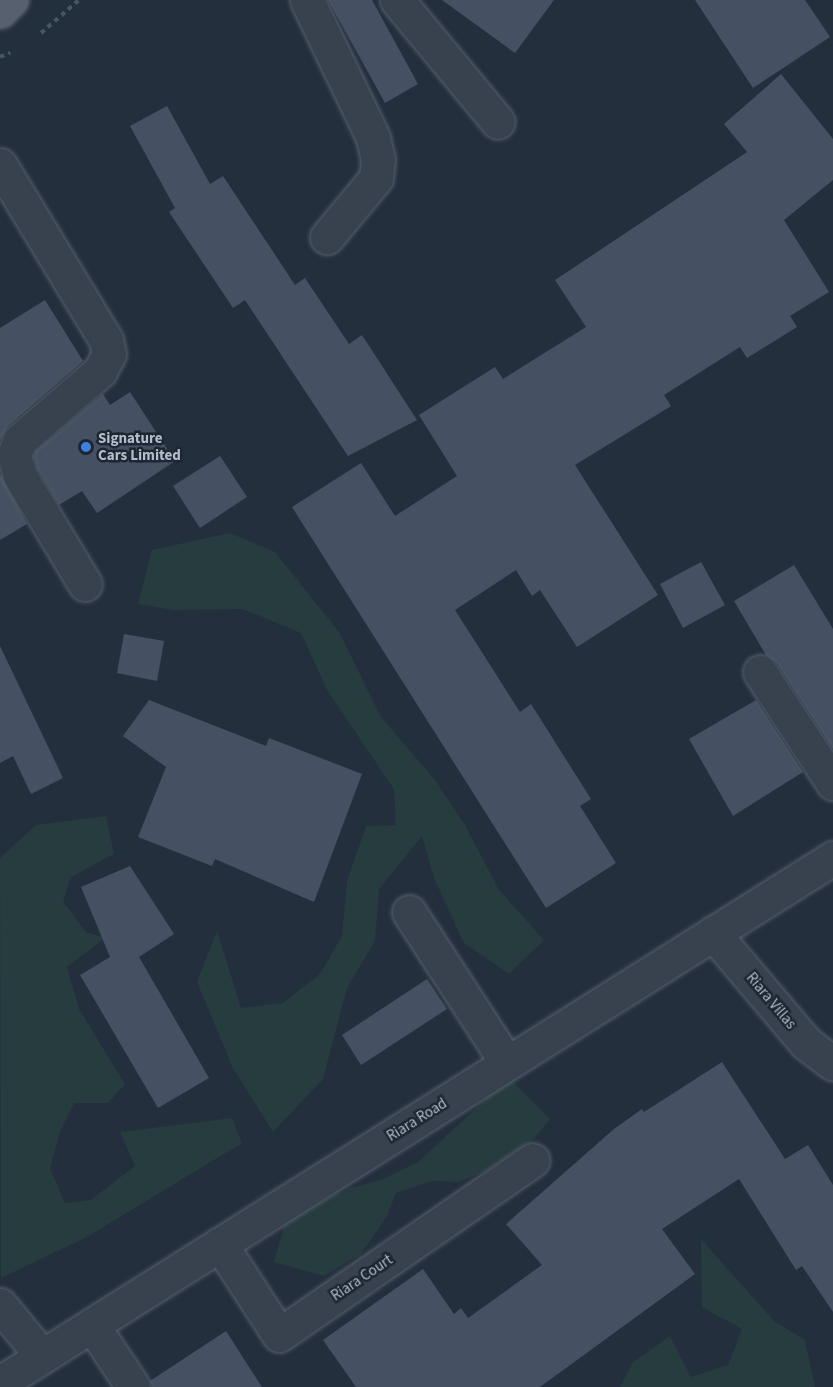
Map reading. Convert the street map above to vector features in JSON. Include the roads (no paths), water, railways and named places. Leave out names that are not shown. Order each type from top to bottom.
[{"type":"main road","points":[[0,11],[11,0]]},
{"type":"street","points":[[307,0],[373,138],[378,159],[376,178],[327,237]]},
{"type":"street","points":[[397,0],[498,122]]},
{"type":"street","points":[[0,165],[106,340],[109,354],[100,372],[20,440],[14,455],[20,476],[85,585]]},
{"type":"street","points":[[760,672],[833,783]]},
{"type":"street","name":"Riara Road","points":[[0,1383],[833,858]]},
{"type":"street","points":[[409,912],[507,1063]]},
{"type":"street","name":"Riara Villas","points":[[713,933],[806,1043],[833,1063]]},
{"type":"street","name":"Riara Court","points":[[220,1244],[279,1335],[533,1160]]},
{"type":"street","points":[[0,1305],[42,1356]]},
{"type":"street","points":[[92,1325],[133,1387]]},
{"type":"place","name":"Signature Cars Limited","points":[[86,447]]}]
